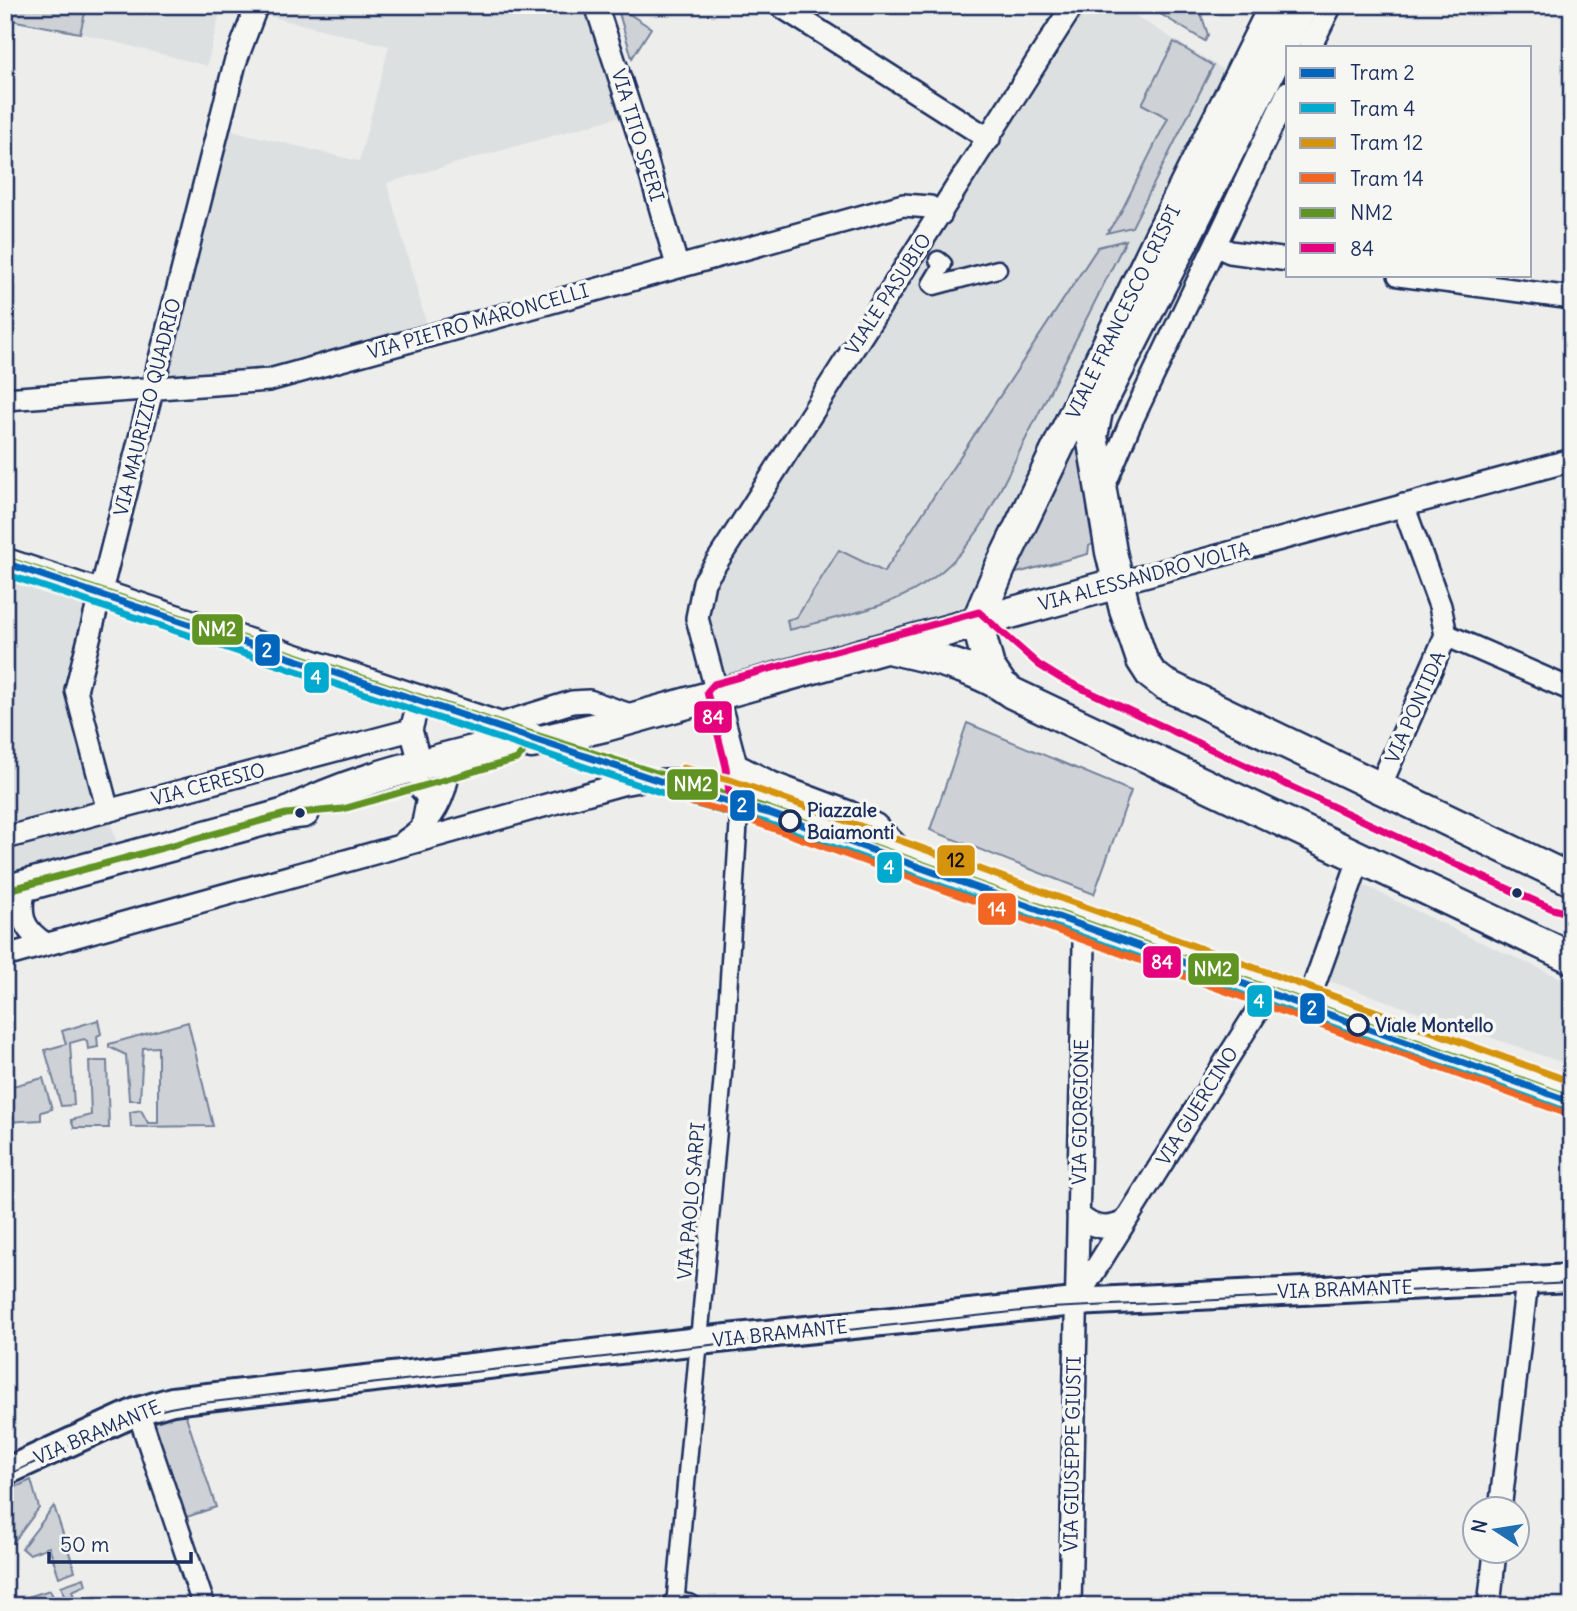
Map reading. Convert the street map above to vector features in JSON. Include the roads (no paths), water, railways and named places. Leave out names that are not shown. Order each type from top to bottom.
[{"type":"main road","name":"VIALE FRANCESCO CRISPI","points":[[977,622],[1005,557],[1158,240],[1275,5]]},
{"type":"main road","name":"VIALE FRANCESCO CRISPI","points":[[1303,5],[1097,411],[1092,436],[1101,493],[1118,583],[1136,646],[1151,674],[1182,694],[1572,880]]},
{"type":"main road","name":"VIA ALESSANDRO VOLTA","points":[[422,776],[515,740],[540,741],[636,717],[1118,583]]},
{"type":"main road","points":[[977,622],[989,667],[1000,683],[1012,693],[1572,958]]},
{"type":"main road","points":[[888,648],[929,656],[1000,683]]},
{"type":"main road","points":[[15,889],[286,814],[343,810],[422,776]]},
{"type":"street","points":[[234,63],[244,5]]},
{"type":"street","name":"VIA MAURIZIO QUADRIO","points":[[108,811],[76,690],[234,63],[257,5]]},
{"type":"street","name":"VIA TITO SPERI","points":[[596,5],[645,155],[677,265]]},
{"type":"street","points":[[779,5],[989,139]]},
{"type":"street","name":"VIALE PASUBIO","points":[[717,694],[697,618],[704,582],[1073,5]]},
{"type":"street","points":[[1310,46],[1331,5]]},
{"type":"street","points":[[1101,493],[1129,426],[1286,96]]},
{"type":"street","name":"VIA PIETRO MARONCELLI","points":[[5,399],[269,380],[677,265],[903,205],[930,207],[941,214]]},
{"type":"street","points":[[1217,246],[1230,252],[1286,260]]},
{"type":"street","points":[[938,260],[943,264],[931,284],[934,286],[998,269]]},
{"type":"street","points":[[1407,276],[1572,298]]},
{"type":"street","name":"VIA ALESSANDRO VOLTA","points":[[1118,583],[1572,460]]},
{"type":"street","name":"VIA PONTIDA","points":[[1379,789],[1446,635],[1440,606],[1403,505]]},
{"type":"street","points":[[5,559],[420,696],[501,724],[540,741]]},
{"type":"street","points":[[1446,635],[1572,690]]},
{"type":"street","points":[[717,694],[736,765],[740,800]]},
{"type":"street","points":[[420,696],[411,730],[428,803],[420,836]]},
{"type":"street","points":[[501,724],[583,701],[636,717]]},
{"type":"street","name":"VIA CERESIO","points":[[5,838],[411,730]]},
{"type":"street","points":[[736,765],[772,783],[876,825],[914,862]]},
{"type":"street","points":[[5,956],[391,849],[420,836],[598,790],[644,780],[674,780],[740,800],[1091,924],[1572,1098]]},
{"type":"street","name":"VIA PAOLO SARPI","points":[[680,1605],[699,1341],[723,1075],[740,800]]},
{"type":"street","points":[[1308,1002],[1360,856]]},
{"type":"street","points":[[15,889],[22,905],[25,926],[46,944]]},
{"type":"street","name":"VIA GIORGIONE","points":[[1075,1302],[1084,944],[1091,924]]},
{"type":"street","name":"VIA GUERCINO","points":[[1075,1302],[1271,989]]},
{"type":"street","points":[[1078,1214],[1084,1221],[1099,1227],[1116,1227],[1124,1222]]},
{"type":"street","name":"VIA BRAMANTE","points":[[5,1472],[138,1411],[172,1401],[699,1341],[1075,1302],[1572,1278]]},
{"type":"street","points":[[1502,1496],[1527,1281]]},
{"type":"street","name":"VIA GIUSEPPE GIUSTI","points":[[1070,1606],[1075,1302]]},
{"type":"street","points":[[138,1411],[204,1606]]},
{"type":"street","points":[[1489,1606],[1493,1566]]},
{"type":"tram line","name":"2","points":[[5,563],[696,793],[769,813],[1572,1102]]},
{"type":"tram line","name":"4","points":[[5,574],[693,803],[766,823],[1568,1112]]},
{"type":"tram line","name":"12","points":[[683,768],[733,781],[796,803],[1572,1082]]},
{"type":"tram line","name":"14","points":[[675,798],[724,811],[1565,1113]]},
{"type":"tram line","points":[[5,1476],[93,1434],[139,1417],[186,1405],[1050,1308],[1572,1283]]},
{"type":"place","name":"Piazzale Baiamonti","points":[[790,821]]},
{"type":"place","name":"Viale Montello","points":[[1358,1025]]}]
